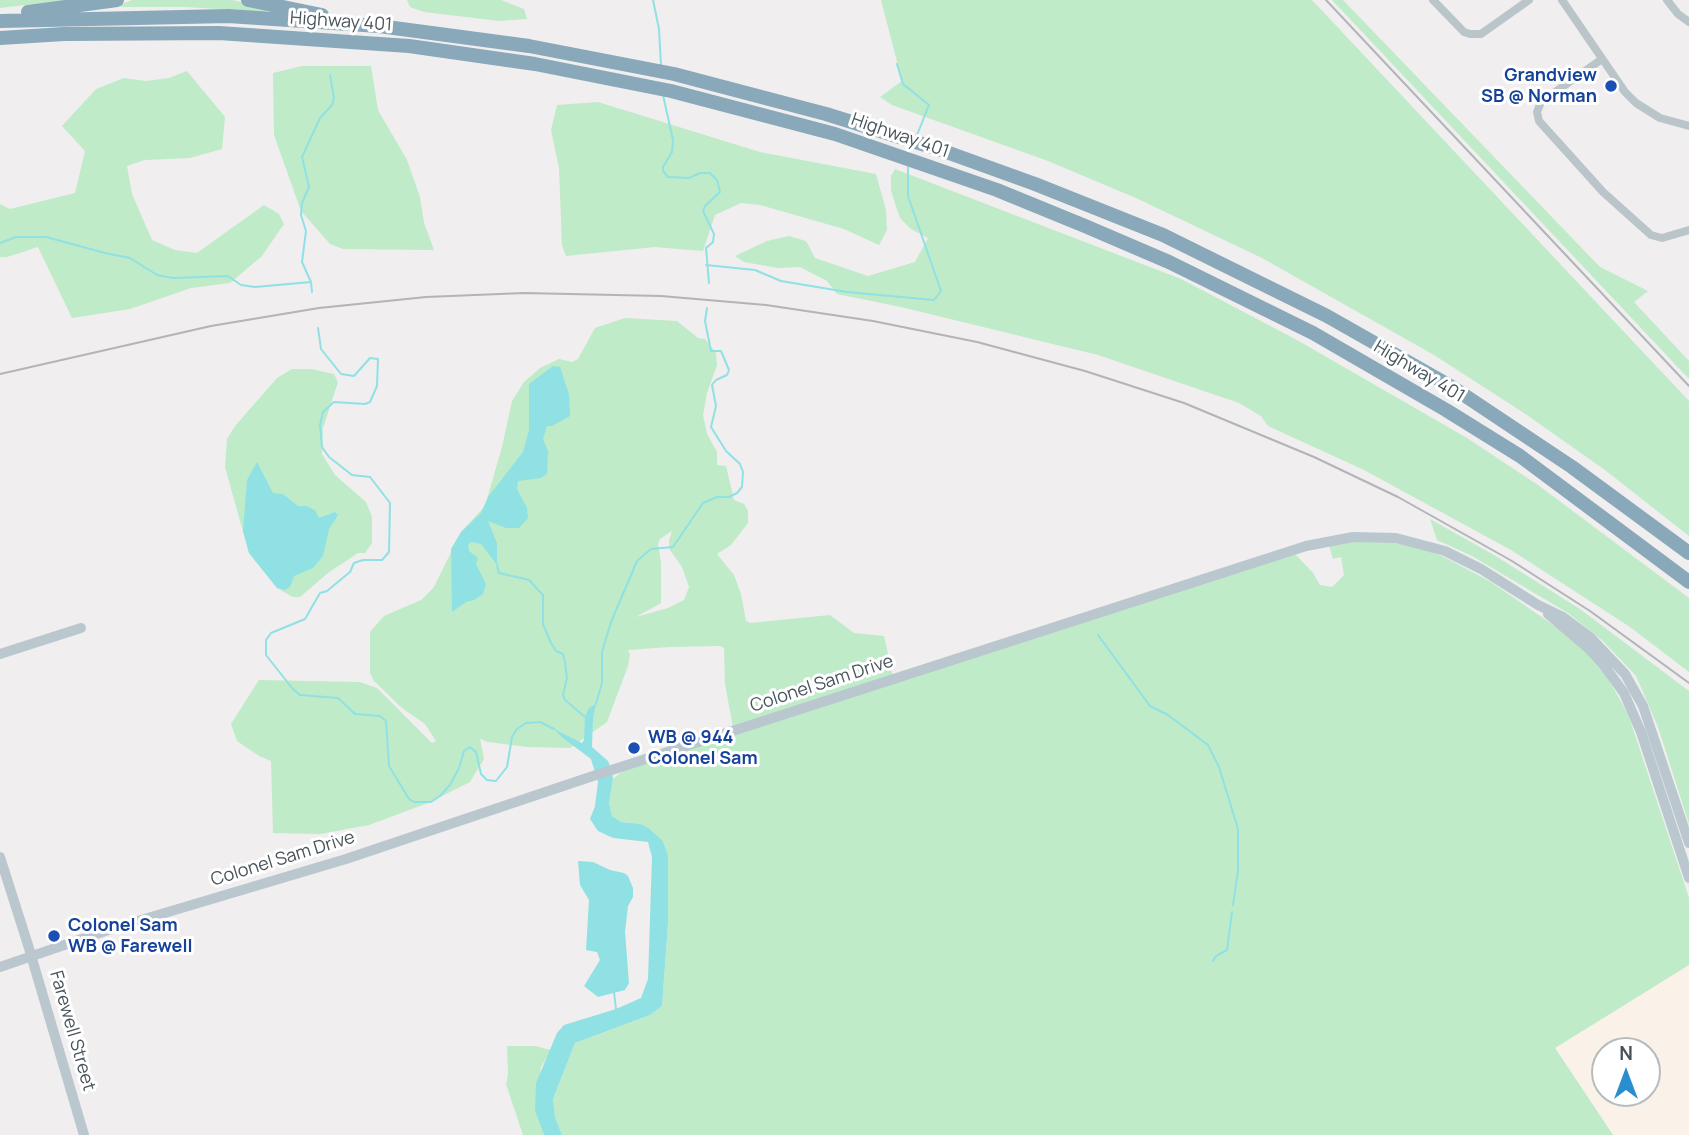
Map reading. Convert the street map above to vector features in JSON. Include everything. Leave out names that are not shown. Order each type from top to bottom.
[{"type":"highway","points":[[0,18],[117,0]]},
{"type":"highway","points":[[248,0],[379,26]]},
{"type":"highway","name":"Highway 401","points":[[0,18],[228,16],[379,26],[529,46],[674,74],[826,114],[938,149],[1163,235],[1327,316],[1452,387],[1572,467],[1689,552]]},
{"type":"highway","name":"Highway 401","points":[[0,38],[64,34],[219,33],[409,46],[536,64],[671,90],[835,134],[997,190],[1170,262],[1313,333],[1520,456],[1689,582]]},
{"type":"street","points":[[1433,0],[1464,32],[1481,34],[1529,0]]},
{"type":"street","points":[[1562,0],[1625,92],[1636,103],[1660,118],[1689,126]]},
{"type":"street","points":[[1667,0],[1678,15],[1689,22]]},
{"type":"street","points":[[1602,58],[1541,102],[1537,106],[1539,121],[1603,192],[1651,235],[1662,238],[1689,230]]},
{"type":"street","name":"Colonel Sam Drive","points":[[0,967],[111,929],[346,859],[622,766],[1306,546],[1338,539],[1374,536],[1430,545],[1464,559],[1577,626],[1603,649],[1625,674],[1650,724],[1689,843]]},
{"type":"street","name":"Colonel Sam Drive","points":[[1538,605],[1589,649],[1624,693],[1641,732],[1689,878]]},
{"type":"street","points":[[0,654],[82,628]]},
{"type":"street","name":"Farewell Street","points":[[0,858],[85,1135]]},
{"type":"shaded area","points":[[1689,965],[1689,1135],[1613,1135],[1594,1107],[1661,1107],[1661,1037],[1591,1037],[1591,1102],[1555,1048]]},
{"type":"green space","points":[[0,0],[69,0],[0,8]]},
{"type":"green space","points":[[132,0],[232,0],[266,8],[267,12],[186,7],[121,7],[120,5]]},
{"type":"green space","points":[[407,0],[501,0],[524,9],[527,19],[499,21],[424,12],[410,7]]},
{"type":"green space","points":[[881,0],[1312,0],[1689,401],[1689,536],[1605,470],[1524,413],[1434,355],[1262,258],[1136,198],[1048,161],[892,105],[880,97],[902,81]]},
{"type":"green space","points":[[1332,0],[1343,0],[1600,267],[1648,291],[1634,302],[1689,361],[1689,379]]},
{"type":"green space","points":[[302,66],[371,66],[378,110],[407,160],[434,250],[343,249],[330,244],[301,211],[274,135],[273,73]]},
{"type":"green space","points":[[187,71],[225,117],[222,149],[190,158],[145,160],[127,166],[132,194],[152,240],[175,250],[197,253],[264,205],[279,214],[284,224],[262,256],[230,283],[191,288],[130,309],[72,318],[38,247],[0,257],[0,204],[10,209],[75,193],[85,151],[62,126],[96,89],[124,78],[146,81],[169,78]]},
{"type":"green space","points":[[598,102],[760,152],[876,174],[886,210],[887,230],[879,245],[844,229],[760,205],[741,203],[715,215],[703,251],[655,247],[566,256],[562,245],[559,168],[551,130],[557,105]]},
{"type":"green space","points":[[895,169],[1181,279],[1297,340],[1467,438],[1538,485],[1689,598],[1689,672],[1630,627],[1511,550],[1364,470],[1268,426],[1261,416],[1239,403],[1098,355],[837,294],[827,281],[800,267],[778,268],[744,262],[735,256],[767,241],[789,236],[806,241],[815,258],[868,276],[915,262],[928,238],[911,229],[900,218],[891,191],[891,176]]},
{"type":"green space","points":[[625,318],[677,321],[698,338],[705,339],[716,353],[717,365],[703,415],[707,434],[717,452],[717,465],[726,466],[734,500],[744,504],[748,511],[748,523],[731,545],[717,554],[734,575],[746,621],[750,623],[830,615],[854,633],[884,636],[893,677],[1295,554],[1320,585],[1332,587],[1344,575],[1341,557],[1333,559],[1329,545],[1348,542],[1396,543],[1444,557],[1491,582],[1569,636],[1589,654],[1606,675],[1628,714],[1689,898],[1689,965],[1555,1048],[1591,1102],[1591,1107],[1594,1107],[1613,1135],[562,1135],[555,1117],[553,1099],[575,1043],[650,1015],[662,1006],[668,924],[668,855],[641,824],[621,822],[612,816],[609,803],[613,779],[629,766],[734,733],[725,684],[724,648],[669,647],[628,650],[628,666],[607,722],[570,748],[527,747],[480,739],[484,759],[470,782],[428,803],[369,825],[320,834],[273,833],[271,761],[237,741],[231,724],[259,680],[360,682],[377,688],[432,743],[436,741],[425,724],[402,708],[374,681],[370,673],[370,632],[384,616],[421,600],[434,587],[461,532],[485,506],[512,401],[524,382],[540,368],[559,359],[572,362],[578,359],[595,328]],"holes":[[[672,531],[670,550],[682,567],[689,587],[684,600],[668,608],[636,617],[661,603],[658,544],[660,539]]]},
{"type":"green space","points":[[292,369],[311,369],[334,374],[338,382],[323,428],[322,454],[335,475],[366,502],[372,517],[372,543],[365,553],[358,553],[328,573],[300,597],[293,597],[277,588],[249,553],[225,467],[227,439],[235,426],[277,378]]},
{"type":"green space","points":[[1430,519],[1580,609],[1689,691],[1689,824],[1658,727],[1636,676],[1602,640],[1568,613],[1472,556],[1437,540]]},
{"type":"green space","points":[[507,1046],[535,1046],[551,1050],[541,1067],[535,1111],[544,1135],[523,1135],[506,1084]]},
{"type":"water","points":[[553,366],[560,367],[569,394],[570,416],[547,426],[543,439],[548,451],[547,474],[541,478],[518,481],[517,489],[527,508],[528,518],[519,528],[506,528],[488,521],[497,543],[497,565],[481,544],[471,542],[468,545],[469,551],[478,558],[476,564],[486,584],[483,594],[452,612],[451,549],[461,532],[481,513],[488,497],[523,452],[529,430],[529,384]]},
{"type":"water","points":[[257,462],[273,493],[283,494],[298,506],[315,510],[319,518],[335,512],[338,515],[329,529],[323,556],[313,568],[294,576],[290,587],[285,590],[277,588],[249,553],[243,531],[247,480]]},
{"type":"water","points":[[596,704],[592,747],[608,761],[612,771],[609,803],[612,816],[621,822],[641,824],[648,828],[662,840],[668,855],[668,924],[662,1006],[650,1015],[575,1043],[553,1099],[555,1117],[562,1135],[544,1135],[535,1111],[536,1083],[557,1033],[564,1025],[616,1009],[641,998],[648,979],[652,857],[648,842],[613,838],[598,831],[590,819],[595,806],[598,782],[591,759],[554,729],[582,743],[585,717],[589,708]]},
{"type":"water","points":[[578,861],[593,862],[624,873],[633,888],[625,932],[629,983],[625,990],[598,997],[584,986],[600,960],[597,952],[586,950],[589,900],[580,885]]},
{"type":"waterway","points":[[653,0],[659,29],[661,65]]},
{"type":"waterway","points":[[897,64],[903,84],[929,105],[917,135]]},
{"type":"waterway","points":[[312,292],[311,282],[302,262],[306,231],[301,215],[302,203],[309,187],[302,157],[320,118],[332,105],[334,98],[330,75]]},
{"type":"waterway","points":[[663,95],[673,140],[672,152],[663,171],[668,177],[689,178],[700,173],[710,173],[717,180],[720,192],[703,211],[714,234],[713,242],[706,248],[709,283]]},
{"type":"waterway","points":[[706,265],[755,270],[781,281],[847,292],[934,300],[941,291],[908,196],[908,167]]},
{"type":"waterway","points":[[0,243],[16,237],[46,237],[130,258],[157,275],[173,278],[228,276],[241,285],[255,287],[311,282]]},
{"type":"waterway","points":[[596,704],[602,683],[602,652],[611,622],[637,561],[651,549],[673,547],[703,503],[717,497],[729,497],[742,487],[743,472],[740,464],[726,451],[711,427],[716,406],[712,385],[727,375],[729,370],[721,351],[711,351],[705,321],[707,308]]},
{"type":"waterway","points":[[318,328],[321,349],[341,374],[354,376],[370,358],[378,359],[377,386],[370,402],[334,402],[323,412],[320,425],[322,447],[329,457],[352,475],[370,477],[390,503],[389,552],[382,560],[354,563],[350,572],[327,591],[320,593],[305,619],[271,633],[266,640],[266,655],[300,695],[338,698],[355,714],[380,716],[386,721],[389,766],[409,799],[414,802],[431,802],[440,796],[450,785],[464,751],[470,747],[476,752],[481,774],[487,780],[496,781],[507,767],[512,737],[517,729],[526,723],[540,722],[554,729]]},
{"type":"waterway","points":[[497,565],[499,573],[529,580],[543,595],[543,624],[551,643],[556,651],[563,654],[565,662],[567,678],[563,695],[565,700],[585,717]]},
{"type":"waterway","points":[[1098,635],[1150,706],[1168,715],[1208,745],[1219,767],[1238,829],[1238,871],[1233,905]]},
{"type":"waterway","points":[[1213,961],[1227,950],[1232,912]]},
{"type":"waterway","points":[[614,992],[616,1009]]},
{"type":"railway","points":[[1326,0],[1689,386]]},
{"type":"railway","points":[[0,374],[211,326],[319,308],[426,297],[524,293],[661,296],[766,305],[873,321],[977,342],[1085,371],[1184,403],[1314,457],[1398,497],[1512,561],[1590,611],[1689,683]]},
{"type":"place","name":"Grandview SB @ Norman","points":[[1611,86]]},
{"type":"place","name":"WB @ 944 Colonel Sam","points":[[634,748]]},
{"type":"place","name":"Colonel Sam WB @ Farewell","points":[[54,936]]}]
